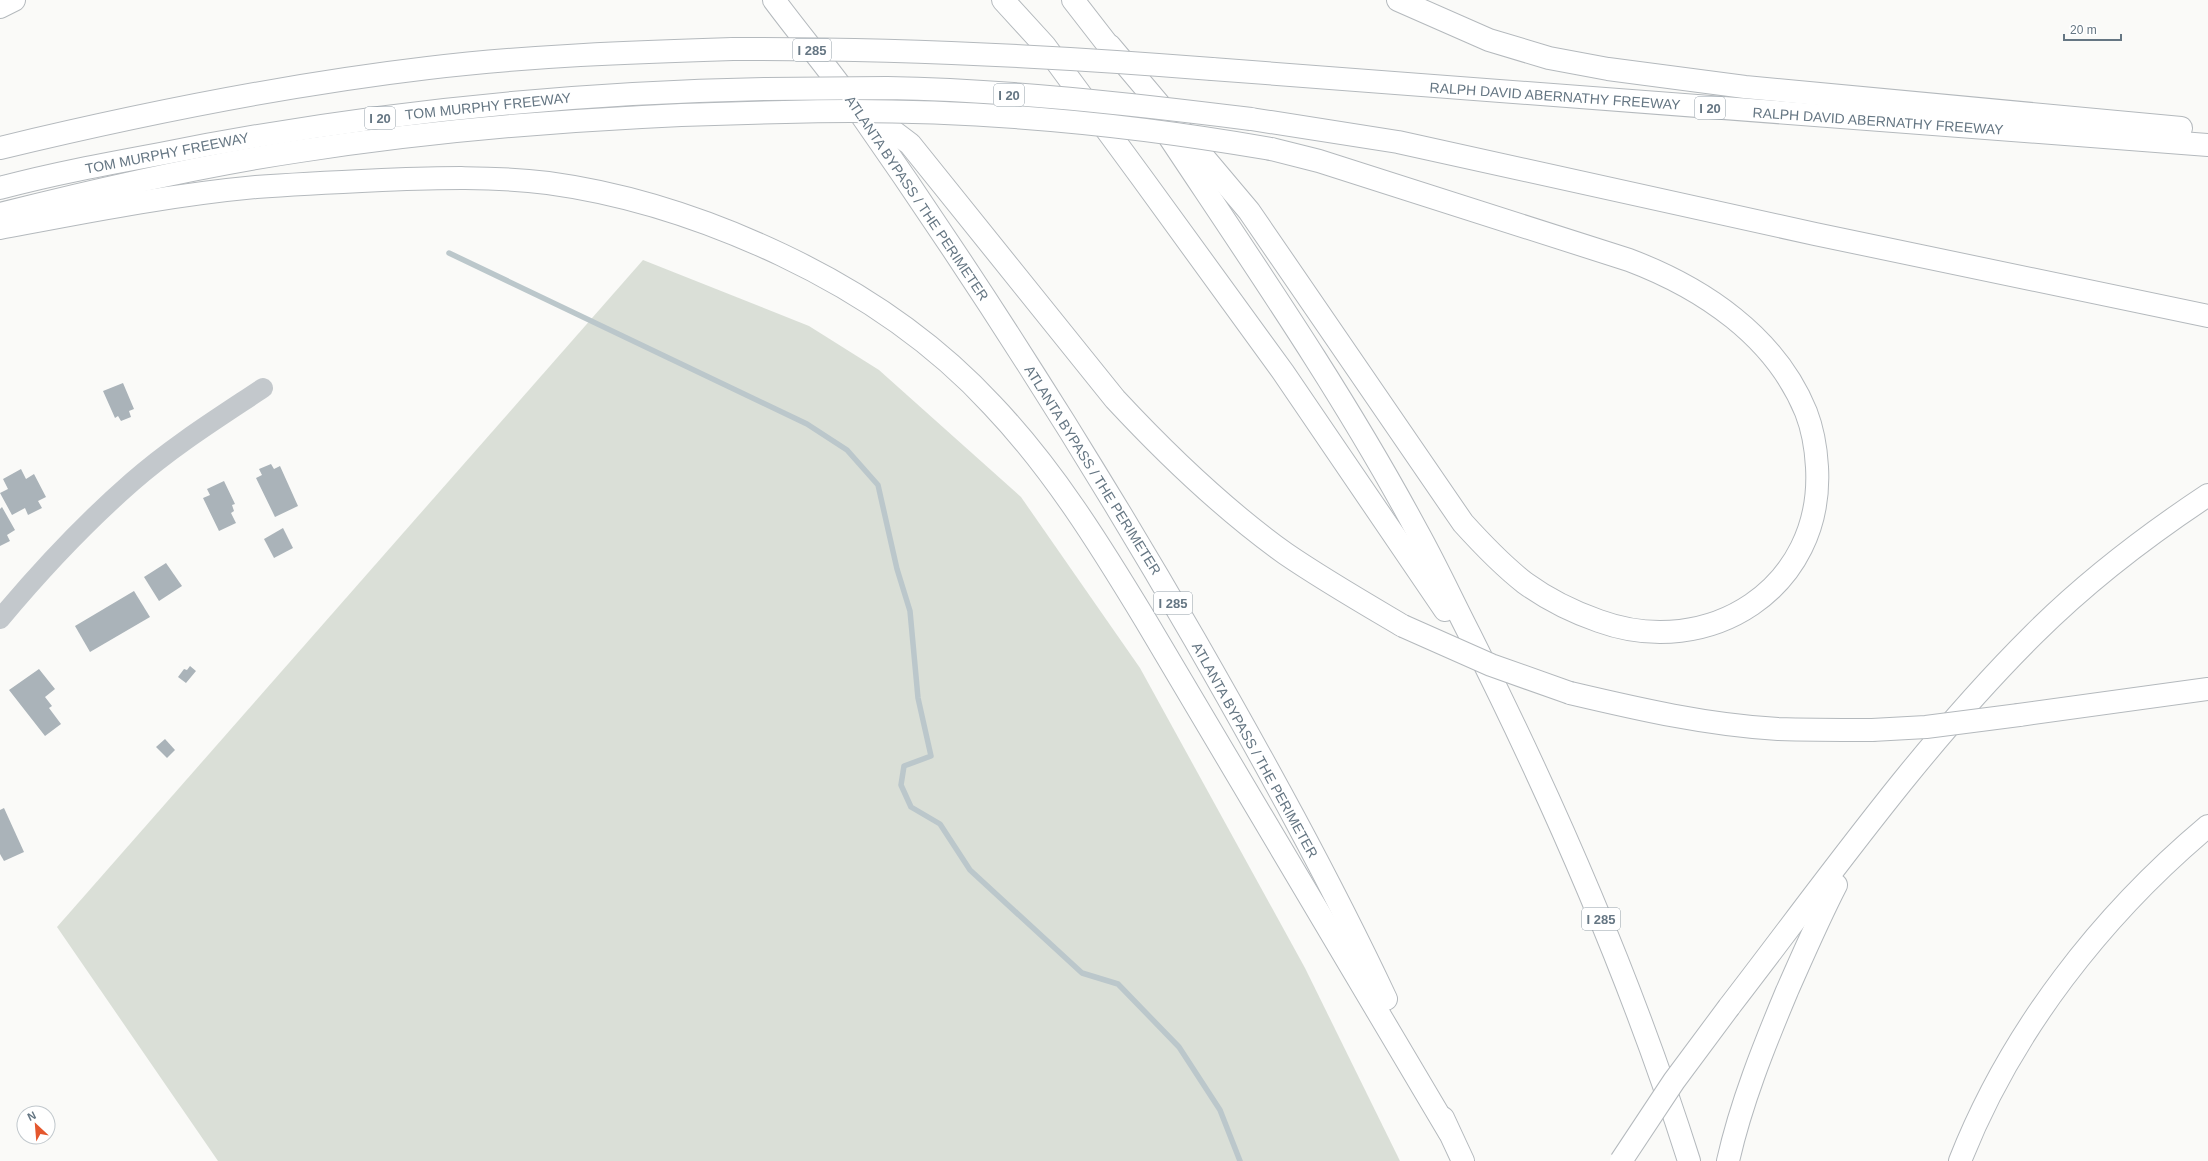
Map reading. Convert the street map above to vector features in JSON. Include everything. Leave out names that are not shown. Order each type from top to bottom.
[{"type":"highway","points":[[0,4],[6,0]]},
{"type":"highway","points":[[0,7],[14,0]]},
{"type":"highway","name":"ATLANTA BYPASS / THE PERIMETER","points":[[774,0],[851,100],[1009,334],[1084,453],[1157,575],[1236,713],[1311,851],[1382,991],[1463,1161]]},
{"type":"highway","points":[[1003,0],[1045,46],[1273,359],[1495,684]]},
{"type":"highway","name":"I 285","points":[[1073,0],[1110,46],[1253,263],[1352,419],[1417,531],[1495,684],[1594,899],[1637,1013],[1689,1161]]},
{"type":"highway","points":[[1398,0],[1489,40],[1549,58],[1608,69],[1746,87],[2192,130],[2208,134]]},
{"type":"highway","points":[[0,214],[134,181],[217,165],[316,149],[562,121],[672,114],[904,112],[1020,118],[1136,128],[1271,149],[1319,161],[1629,260],[1676,280],[1733,317],[1767,350],[1792,385],[1806,412],[1814,441],[1817,494],[1812,517],[1793,560],[1771,589],[1740,612],[1709,626],[1671,633],[1652,633],[1633,631],[1586,616],[1527,584],[1493,556],[1463,523],[1249,211],[1110,46]]},
{"type":"highway","name":"RALPH DAVID ABERNATHY FREEWAY","points":[[0,148],[204,104],[310,85],[420,69],[596,54],[733,49],[950,51],[1085,58],[2208,145]]},
{"type":"highway","name":"TOM MURPHY FREEWAY","points":[[0,188],[218,142],[336,123],[543,99],[626,93],[766,89],[888,88],[975,93],[1146,106],[1251,119],[1398,142],[1823,235],[2208,316]]},
{"type":"highway","points":[[851,100],[910,144],[1115,399],[1191,477],[1235,515],[1287,554],[1341,590],[1403,626],[1491,665],[1570,692],[1650,711],[1703,720],[1777,728],[1872,730],[1926,727],[2208,689]]},
{"type":"highway","points":[[0,228],[178,198],[254,188],[437,178],[503,179],[586,189],[685,216],[742,236],[826,276],[924,342],[992,404],[1036,455],[1096,539],[1449,1132]]},
{"type":"highway","points":[[1621,1161],[1674,1081],[1729,1007],[1931,745],[1978,692],[2053,616],[2123,555],[2208,495]]},
{"type":"highway","points":[[1728,1161],[1737,1128],[1772,1026],[1820,915],[1852,857],[1887,801]]},
{"type":"highway","points":[[1960,1161],[2005,1069],[2054,992],[2120,909],[2151,877],[2208,826]]},
{"type":"street","points":[[0,619],[44,567],[133,482],[189,438],[263,388]]},
{"type":"shaded area","points":[[643,260],[809,326],[879,370],[1021,497],[1140,668],[1305,968],[1400,1161],[218,1161],[57,927]]},
{"type":"building","points":[[123,383],[134,409],[129,411],[131,417],[121,421],[118,416],[115,418],[103,391]]},
{"type":"building","points":[[271,464],[274,469],[280,466],[298,506],[275,517],[256,478],[262,475],[259,469]]},
{"type":"building","points":[[21,469],[26,479],[34,474],[46,497],[38,501],[42,508],[28,515],[25,508],[12,515],[0,493],[8,489],[3,479]]},
{"type":"building","points":[[224,481],[235,504],[232,505],[234,511],[231,513],[236,523],[219,531],[203,498],[210,495],[207,489]]},
{"type":"building","points":[[2,507],[15,530],[7,535],[10,541],[0,546],[0,509]]},
{"type":"building","points":[[283,528],[293,548],[274,558],[264,539]]},
{"type":"building","points":[[166,563],[182,586],[159,601],[144,577]]},
{"type":"building","points":[[134,591],[150,617],[90,652],[75,626]]},
{"type":"building","points":[[190,666],[196,671],[186,683],[178,677],[184,669],[187,670]]},
{"type":"building","points":[[39,669],[55,689],[45,697],[52,706],[49,708],[61,724],[45,736],[9,690]]},
{"type":"building","points":[[165,739],[175,750],[167,758],[156,747]]},
{"type":"building","points":[[4,808],[24,852],[4,861],[0,854],[0,810]]},
{"type":"waterway","points":[[449,253],[807,424],[847,450],[878,485],[897,569],[910,611],[918,698],[931,756],[904,766],[901,785],[911,807],[940,824],[970,870],[1082,973],[1118,984],[1179,1047],[1220,1110],[1240,1161]]}]
